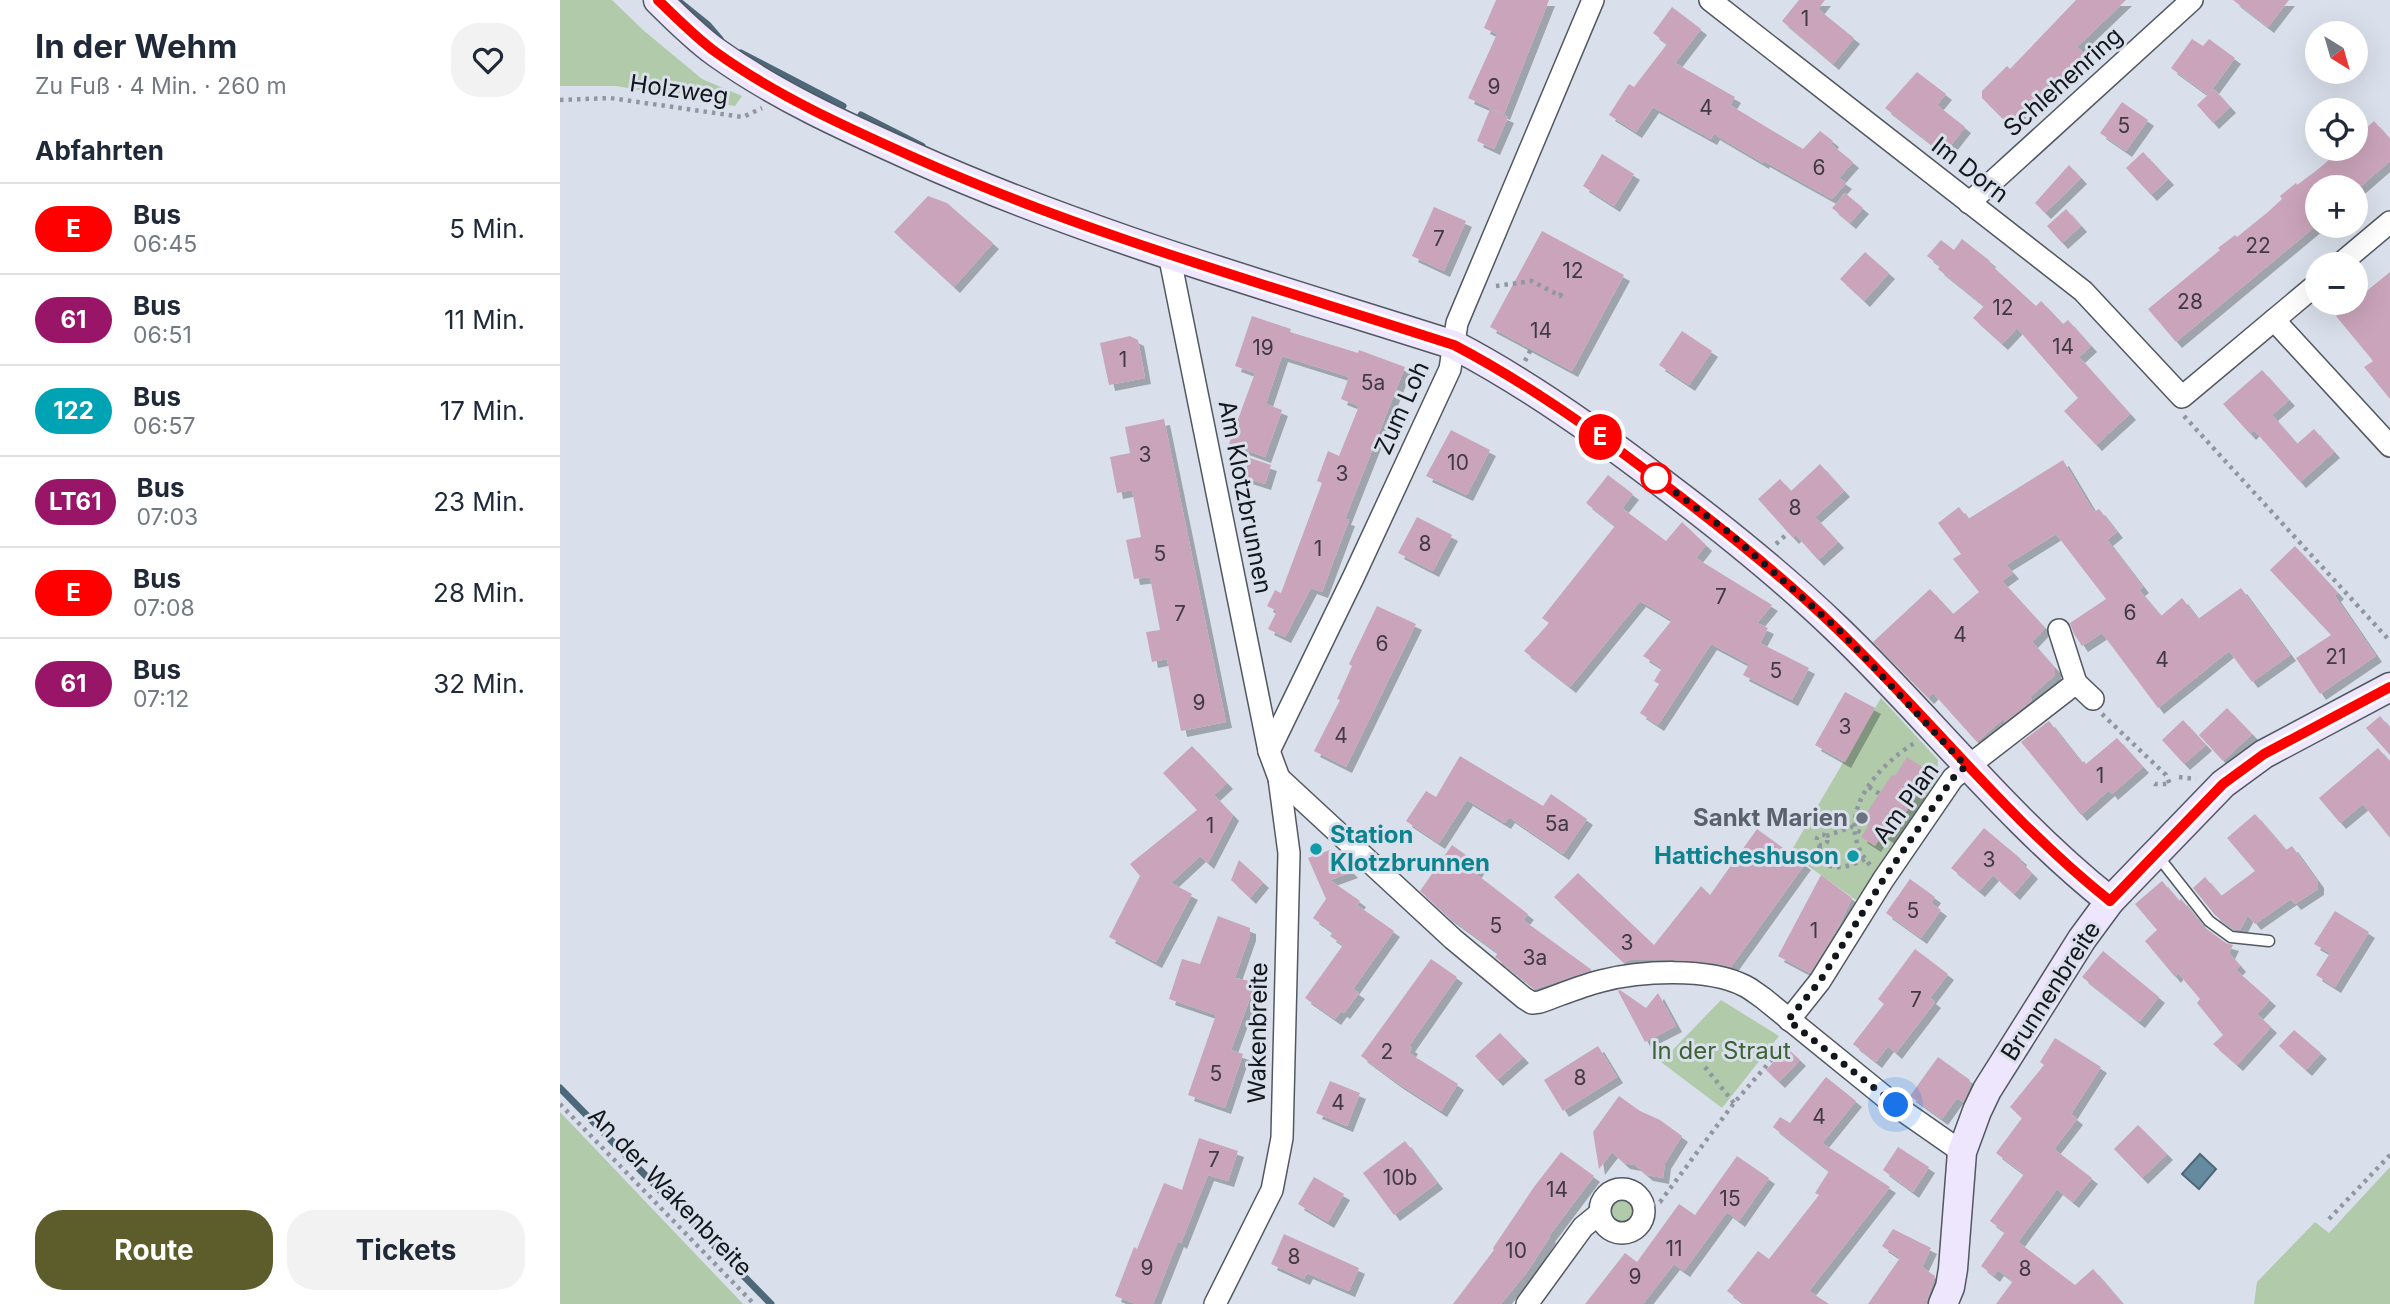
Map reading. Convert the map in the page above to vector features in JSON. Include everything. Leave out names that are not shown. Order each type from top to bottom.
[{"type":"street","points":[[658,0],[715,52],[788,96],[858,132],[953,175],[1050,214],[1454,345],[1488,362],[1582,424],[1727,531],[1838,629],[2044,845],[2110,901]]},
{"type":"street","name":"Zum Loh","points":[[1269,751],[1451,369],[1457,323],[1593,0]]},
{"type":"street","name":"Schlehenring","points":[[1969,203],[2192,0]]},
{"type":"street","name":"Im Dorn","points":[[1723,4],[1969,203],[2083,290],[2182,397]]},
{"type":"street","points":[[2354,252],[2390,222]]},
{"type":"street","name":"Am Klotzbrunnen","points":[[1169,254],[1269,751]]},
{"type":"street","points":[[2182,397],[2305,294]]},
{"type":"street","points":[[2274,320],[2390,446]]},
{"type":"street","points":[[2059,630],[2076,683],[2092,699]]},
{"type":"street","name":"Am Plan","points":[[1794,1023],[1883,880],[1953,778],[2076,683]]},
{"type":"street","name":"Brunnenbreite","points":[[1943,1304],[1953,1269],[1962,1152],[1977,1111],[1987,1090],[2082,939],[2110,901],[2223,784],[2264,754],[2390,687]]},
{"type":"street","name":"Wakenbreite","points":[[1215,1304],[1272,1190],[1282,1138],[1289,853],[1279,778],[1269,751]]},
{"type":"street","points":[[1279,778],[1453,939],[1498,979],[1532,1003],[1598,981],[1626,975],[1679,973],[1725,979],[1745,986],[1896,1105],[1962,1152]]},
{"type":"street","points":[[1618,1188],[1630,1190],[1640,1197],[1644,1208],[1643,1220],[1636,1229],[1625,1234],[1613,1232],[1604,1225],[1599,1214],[1601,1202],[1608,1193],[1618,1188]]},
{"type":"street","points":[[1527,1304],[1583,1227],[1599,1214]]},
{"type":"lane","points":[[2156,852],[2209,921],[2231,937],[2269,941]]},
{"type":"path","name":"Holzweg","points":[[560,100],[610,98],[743,117],[788,96]]},
{"type":"path","points":[[1471,290],[1532,281],[1560,296],[1563,290]]},
{"type":"path","points":[[2182,397],[2184,417],[2390,640]]},
{"type":"path","points":[[2092,699],[2101,713],[2166,775],[2170,784],[2155,784],[2150,781]]},
{"type":"path","points":[[1883,880],[1865,859],[1855,840],[1852,827],[1860,800],[1897,754],[1936,733]]},
{"type":"path","points":[[1869,787],[1880,794]]},
{"type":"path","points":[[1852,827],[1863,834]]},
{"type":"path","points":[[1852,827],[1826,836],[1826,844],[1820,845],[1818,855],[1828,866],[1834,868],[1865,859]]},
{"type":"path","points":[[1644,1208],[1660,1202],[1794,1023]]},
{"type":"path","points":[[1705,1067],[1734,1103]]},
{"type":"path","name":"An der Wakenbreite","points":[[560,1104],[754,1304]]},
{"type":"path","points":[[2329,1219],[2390,1155]]},
{"type":"green space","points":[[560,0],[612,0],[702,79],[742,96],[735,106],[616,86],[560,86]]},
{"type":"green space","name":"Sankt Marien","points":[[1881,698],[1938,760],[1937,783],[1856,900],[1790,853]]},
{"type":"green space","name":"In der Straut","points":[[1721,1000],[1779,1036],[1722,1108],[1661,1062]]},
{"type":"green space","points":[[560,1112],[743,1304],[560,1304]]},
{"type":"green space","points":[[2390,1167],[2390,1304],[2254,1304],[2257,1282],[2315,1222],[2329,1233]]},
{"type":"green space","points":[[1623,1200],[1632,1203],[1635,1212],[1632,1221],[1623,1224],[1614,1221],[1611,1212],[1614,1203]]},
{"type":"water","points":[[2200,1154],[2216,1169],[2199,1189],[2182,1174]]},
{"type":"building","points":[[1496,0],[1549,0],[1504,114],[1468,98],[1497,34],[1484,28]]},
{"type":"building","points":[[1799,0],[1825,0],[1818,9],[1854,38],[1833,64],[1782,21]]},
{"type":"building","points":[[2076,0],[2126,0],[2077,47],[2084,53],[2008,124],[1982,98],[1982,91],[2007,66],[2010,69]]},
{"type":"building","points":[[2233,0],[2289,0],[2268,27]]},
{"type":"building","points":[[1672,7],[1701,29],[1675,63],[1735,97],[1730,105],[1803,149],[1820,131],[1853,162],[1839,178],[1846,183],[1832,199],[1714,134],[1711,139],[1653,107],[1636,132],[1609,115],[1629,84],[1634,87],[1667,44],[1653,33]]},
{"type":"building","points":[[2192,39],[2203,46],[2209,39],[2235,58],[2208,95],[2171,68]]},
{"type":"building","points":[[1917,72],[1946,94],[1937,105],[1965,127],[1944,154],[1885,108]]},
{"type":"building","points":[[2214,89],[2230,107],[2213,123],[2197,105]]},
{"type":"building","points":[[2122,102],[2148,120],[2126,151],[2100,133]]},
{"type":"building","points":[[1490,109],[1508,117],[1494,149],[1477,141]]},
{"type":"building","points":[[2374,121],[2390,139],[2390,161],[2368,180],[2368,175],[2310,175],[2328,161],[2368,161],[2368,126]]},
{"type":"building","points":[[2143,152],[2168,179],[2151,195],[2126,168]]},
{"type":"building","points":[[1602,154],[1634,174],[1614,206],[1583,186]]},
{"type":"building","points":[[2069,165],[2081,178],[2045,213],[2035,203]]},
{"type":"building","points":[[2305,179],[2305,235],[2176,342],[2148,309],[2220,250],[2218,248],[2235,235],[2237,237],[2268,212],[2282,199],[2280,196],[2296,183],[2297,185]]},
{"type":"building","points":[[1845,193],[1863,208],[1850,223],[1832,208]]},
{"type":"building","points":[[928,196],[947,203],[993,243],[954,287],[894,232]]},
{"type":"building","points":[[1434,207],[1466,221],[1444,271],[1412,256]]},
{"type":"building","points":[[2066,209],[2081,226],[2062,243],[2047,226]]},
{"type":"building","points":[[1542,231],[1624,275],[1572,371],[1490,327]]},
{"type":"building","points":[[1962,239],[1990,261],[1989,263],[2036,306],[2041,301],[2063,324],[2068,320],[2091,346],[2079,357],[2130,414],[2096,445],[2064,411],[2078,398],[2017,328],[2002,344],[1973,318],[1984,306],[1938,269],[1940,266],[1927,256],[1941,240],[1954,250]]},
{"type":"building","points":[[1865,252],[1889,273],[1864,301],[1840,279]]},
{"type":"building","points":[[2390,272],[2390,399],[2364,367],[2373,361],[2336,316],[2368,315],[2368,290]]},
{"type":"building","points":[[1252,316],[1291,329],[1290,332],[1358,353],[1359,350],[1405,367],[1345,519],[1349,520],[1322,592],[1311,588],[1285,637],[1268,629],[1277,611],[1267,606],[1275,590],[1281,593],[1322,483],[1317,481],[1328,451],[1339,456],[1359,406],[1341,399],[1349,377],[1282,356],[1266,404],[1282,410],[1265,457],[1229,444],[1255,373],[1235,366]]},
{"type":"building","points":[[1682,331],[1712,351],[1689,385],[1659,365]]},
{"type":"building","points":[[1130,336],[1138,340],[1145,378],[1109,385],[1100,343]]},
{"type":"building","points":[[2262,370],[2289,400],[2272,415],[2297,444],[2314,429],[2334,452],[2300,482],[2254,430],[2250,434],[2223,404]]},
{"type":"building","points":[[1164,419],[1226,722],[1181,731],[1167,659],[1152,662],[1146,632],[1160,630],[1150,577],[1134,579],[1126,540],[1141,537],[1132,490],[1117,493],[1110,457],[1130,453],[1125,427]]},
{"type":"building","points":[[1451,430],[1490,450],[1467,495],[1426,476]]},
{"type":"building","points":[[1250,458],[1271,465],[1265,484],[1243,477]]},
{"type":"building","points":[[2063,460],[2094,512],[2099,509],[2117,532],[2107,540],[2143,587],[2139,590],[2161,616],[2182,598],[2198,619],[2241,588],[2290,655],[2252,682],[2229,651],[2158,708],[2102,633],[2082,646],[2074,634],[2070,623],[2106,599],[2056,534],[2006,565],[2013,573],[2002,581],[2045,628],[2032,642],[2055,668],[2055,675],[2030,697],[2032,700],[2005,722],[2003,719],[1977,742],[1933,693],[1928,698],[1873,642],[1930,589],[1953,614],[1979,592],[1953,559],[1961,554],[1938,523],[1959,507],[1968,519]]},
{"type":"building","points":[[1820,464],[1844,491],[1815,517],[1838,542],[1818,560],[1796,535],[1793,538],[1758,499],[1780,479],[1791,491]]},
{"type":"building","points":[[1608,475],[1633,494],[1622,508],[1666,541],[1682,522],[1706,545],[1696,558],[1772,605],[1757,623],[1768,628],[1760,643],[1809,668],[1792,700],[1743,675],[1749,664],[1711,644],[1658,725],[1640,713],[1659,684],[1654,681],[1662,668],[1643,656],[1672,620],[1640,601],[1570,687],[1524,651],[1549,623],[1542,618],[1615,526],[1586,503]]},
{"type":"building","points":[[1417,517],[1452,535],[1433,571],[1398,553]]},
{"type":"building","points":[[2295,546],[2338,593],[2335,596],[2376,656],[2320,694],[2296,658],[2331,635],[2270,570]]},
{"type":"building","points":[[1377,606],[1416,624],[1346,767],[1314,751],[1340,700],[1337,699],[1352,666],[1349,664]]},
{"type":"building","points":[[1845,692],[1875,708],[1845,762],[1815,745]]},
{"type":"building","points":[[2227,708],[2252,734],[2223,761],[2199,735]]},
{"type":"building","points":[[2380,716],[2390,728],[2390,755],[2366,728]]},
{"type":"building","points":[[2183,720],[2206,745],[2184,764],[2162,740]]},
{"type":"building","points":[[2049,721],[2082,763],[2084,761],[2086,764],[2117,738],[2143,767],[2112,794],[2109,790],[2081,815],[2021,742]]},
{"type":"building","points":[[1192,746],[1227,783],[1214,795],[1233,815],[1208,863],[1200,856],[1171,883],[1192,894],[1156,962],[1109,937],[1140,876],[1130,864],[1197,810],[1163,773]]},
{"type":"building","points":[[2378,748],[2390,762],[2390,838],[2363,804],[2340,823],[2319,798]]},
{"type":"building","points":[[1460,756],[1543,806],[1551,794],[1587,819],[1563,854],[1509,817],[1505,823],[1467,800],[1439,843],[1406,821],[1426,791],[1436,797]]},
{"type":"building","points":[[1907,757],[1928,771],[1916,790],[1919,792],[1889,838],[1883,834],[1875,846],[1861,837],[1869,825],[1862,820]]},
{"type":"building","points":[[2255,814],[2286,850],[2292,846],[2318,882],[2318,889],[2295,904],[2291,899],[2255,924],[2248,915],[2240,930],[2234,929],[2215,915],[2193,888],[2205,877],[2221,896],[2255,871],[2227,838]]},
{"type":"building","points":[[1984,828],[2021,859],[2032,873],[2014,894],[1993,875],[1979,891],[1951,868]]},
{"type":"building","points":[[1757,829],[1805,864],[1731,967],[1674,960],[1630,960],[1624,963],[1554,897],[1578,873],[1654,945],[1701,886],[1710,895]]},
{"type":"building","points":[[1452,845],[1480,865],[1475,873],[1528,914],[1523,920],[1592,970],[1535,989],[1495,957],[1498,953],[1446,915],[1420,891]]},
{"type":"building","points":[[1330,850],[1352,872],[1330,880],[1360,901],[1357,905],[1394,931],[1353,989],[1359,993],[1344,1013],[1341,1011],[1335,1019],[1305,998],[1343,945],[1330,936],[1333,932],[1313,918],[1326,899],[1308,858]]},
{"type":"building","points":[[1239,860],[1263,882],[1250,898],[1231,880]]},
{"type":"building","points":[[1821,875],[1852,898],[1839,926],[1810,973],[1778,956]]},
{"type":"building","points":[[1910,879],[1935,897],[1931,903],[1941,910],[1921,938],[1886,913]]},
{"type":"building","points":[[2162,881],[2204,927],[2233,945],[2229,953],[2240,966],[2236,970],[2270,1000],[2257,1014],[2271,1027],[2237,1065],[2213,1044],[2223,1035],[2197,1003],[2200,999],[2178,973],[2175,977],[2145,941],[2157,930],[2135,904]]},
{"type":"building","points":[[2335,911],[2369,932],[2335,987],[2316,975],[2330,953],[2314,944]]},
{"type":"building","points":[[1218,916],[1250,928],[1235,978],[1256,982],[1231,1050],[1243,1054],[1225,1108],[1188,1095],[1216,1015],[1169,999],[1182,959],[1200,964]]},
{"type":"building","points":[[1915,949],[1948,974],[1930,998],[1935,1002],[1896,1053],[1888,1046],[1876,1062],[1853,1044],[1884,1004],[1878,999]]},
{"type":"building","points":[[2103,951],[2159,997],[2139,1022],[2082,977]]},
{"type":"building","points":[[1431,959],[1457,977],[1409,1046],[1412,1048],[1409,1053],[1458,1084],[1441,1111],[1361,1056]]},
{"type":"building","points":[[1618,991],[1646,1008],[1658,993],[1676,1026],[1645,1042]]},
{"type":"building","points":[[2294,1030],[2321,1053],[2306,1070],[2279,1046]]},
{"type":"building","points":[[1500,1033],[1523,1057],[1497,1080],[1475,1056]]},
{"type":"building","points":[[2055,1038],[2101,1067],[2071,1114],[2077,1119],[2054,1149],[2092,1178],[2073,1202],[2057,1189],[2018,1242],[2075,1285],[2093,1269],[2123,1304],[1996,1304],[2013,1281],[1998,1270],[1994,1276],[1981,1266],[2005,1232],[1990,1221],[2024,1174],[1996,1153],[2022,1118],[2010,1107],[2044,1065],[2040,1062]]},
{"type":"building","points":[[1598,1046],[1617,1077],[1563,1111],[1544,1080]]},
{"type":"building","points":[[1787,1048],[1800,1060],[1779,1082],[1766,1070]]},
{"type":"building","points":[[1938,1057],[1970,1080],[1968,1082],[1971,1084],[1963,1102],[1957,1098],[1942,1119],[1910,1096]]},
{"type":"building","points":[[1826,1077],[1856,1101],[1822,1143],[1890,1187],[1809,1291],[1829,1304],[1744,1304],[1727,1291],[1758,1251],[1769,1259],[1819,1195],[1815,1193],[1829,1171],[1773,1127],[1780,1117],[1790,1123]]},
{"type":"building","points":[[1330,1081],[1360,1093],[1347,1126],[1316,1113]]},
{"type":"building","points":[[1619,1096],[1682,1136],[1665,1163],[1663,1178],[1647,1175],[1635,1165],[1624,1163],[1612,1152],[1599,1169],[1593,1132]]},
{"type":"building","points":[[2138,1125],[2167,1154],[2142,1178],[2114,1149]]},
{"type":"building","points":[[1199,1138],[1238,1151],[1228,1181],[1208,1175],[1153,1304],[1136,1304],[1115,1296],[1164,1183],[1182,1190]]},
{"type":"building","points":[[1405,1141],[1437,1183],[1394,1215],[1363,1173]]},
{"type":"building","points":[[1898,1147],[1929,1167],[1913,1192],[1883,1170]]},
{"type":"building","points":[[1561,1152],[1594,1176],[1549,1236],[1527,1272],[1501,1304],[1453,1304],[1494,1250],[1534,1187]]},
{"type":"building","points":[[1737,1156],[1769,1178],[1739,1221],[1727,1212],[1684,1271],[1674,1264],[1643,1304],[1585,1304],[1625,1253],[1637,1262],[1679,1204],[1695,1215]]},
{"type":"building","points":[[1314,1177],[1344,1194],[1328,1222],[1298,1204]]},
{"type":"building","points":[[1893,1229],[1931,1248],[1922,1267],[1935,1276],[1926,1304],[1868,1304],[1900,1258],[1882,1246]]},
{"type":"building","points":[[1284,1234],[1359,1268],[1349,1291],[1307,1273],[1304,1279],[1271,1264]]},
{"type":"waterway","points":[[677,0],[708,25],[720,39]]},
{"type":"waterway","points":[[741,53],[843,106]]},
{"type":"waterway","points":[[861,115],[922,146]]},
{"type":"waterway","points":[[560,1088],[771,1304]]},
{"type":"bus line","name":"E","points":[[658,0],[715,52],[753,77],[858,132],[953,175],[1050,214],[1454,345],[1488,362],[1618,449],[1727,531],[1787,582],[1838,629],[2044,845],[2110,901],[2223,784],[2264,754],[2390,687]]},
{"type":"place","name":"Sankt Marien","points":[[1862,818]]},
{"type":"place","name":"Station Klotzbrunnen","points":[[1316,849]]},
{"type":"place","name":"Hatticheshuson","points":[[1853,856]]},
{"type":"route","points":[[1656,478],[1727,531],[1838,629],[1966,766],[1953,778],[1883,880],[1820,981],[1788,1020],[1896,1105]]}]
